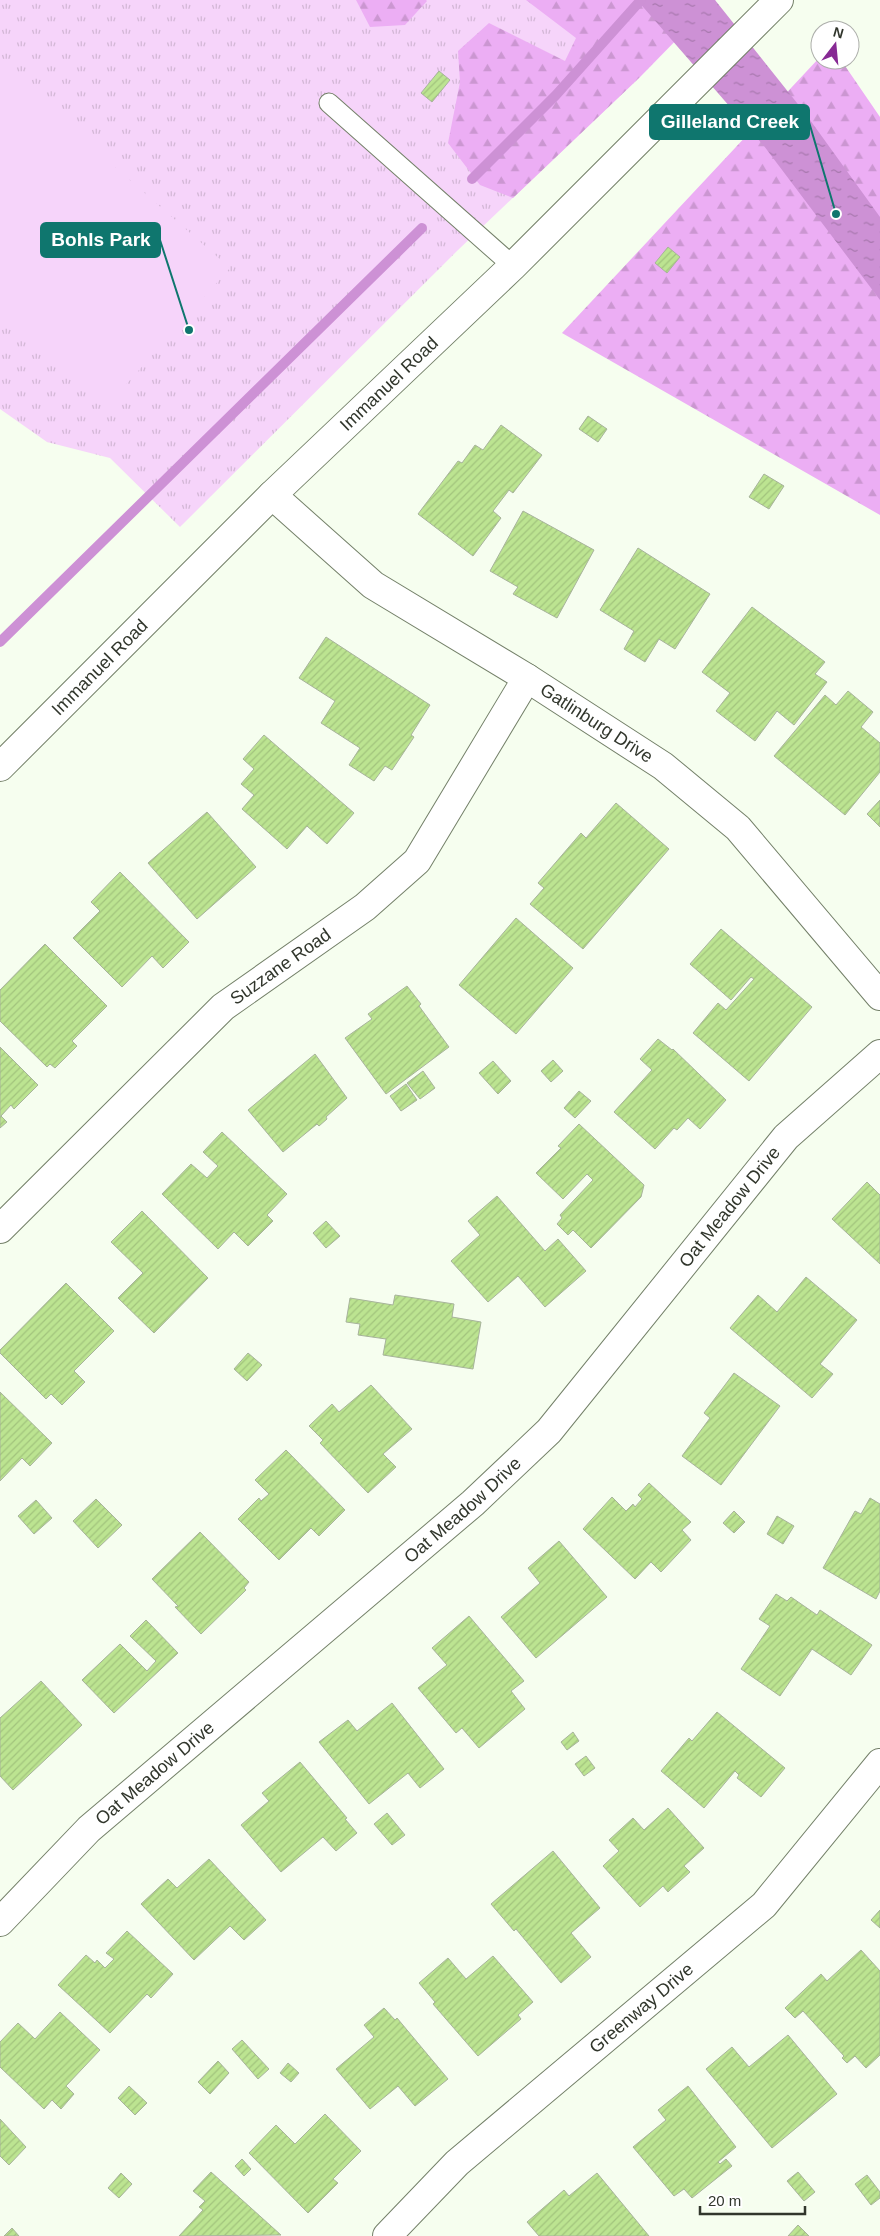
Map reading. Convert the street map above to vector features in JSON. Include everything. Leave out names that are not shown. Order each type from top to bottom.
[{"type":"street","name":"Immanuel Road","points":[[0,767],[272,495],[513,266],[779,0]]},
{"type":"street","name":"Gatlinburg Drive","points":[[272,495],[373,585],[527,678],[662,766],[738,828],[880,996]]},
{"type":"street","name":"Suzzane Road","points":[[0,1229],[223,1007],[365,907],[417,861],[527,678]]},
{"type":"street","name":"Oat Meadow Drive","points":[[0,1922],[89,1829],[473,1503],[549,1431],[786,1137],[880,1054]]},
{"type":"street","name":"Greenway Drive","points":[[386,2236],[457,2163],[764,1905],[880,1763]]},
{"type":"lane","points":[[329,104],[513,266]]},
{"type":"green space","points":[[0,0],[716,0],[639,78],[458,250],[180,527],[110,458],[47,442],[0,409]]},
{"type":"green space","points":[[356,0],[427,1],[405,25],[370,27]]},
{"type":"green space","points":[[526,0],[715,0],[639,78],[513,198],[480,185],[448,143],[460,82],[458,51],[489,23],[565,61],[576,38]]},
{"type":"green space","points":[[0,66],[230,268],[106,407],[0,314]]},
{"type":"green space","points":[[810,68],[810,70],[848,70],[880,117],[880,515],[562,333]]},
{"type":"water","points":[[637,0],[715,0],[805,113],[880,217],[880,300],[764,146]]},
{"type":"building","points":[[439,71],[450,80],[432,102],[421,93]]},
{"type":"building","points":[[668,247],[680,257],[667,273],[655,263]]},
{"type":"building","points":[[588,416],[607,429],[598,442],[579,429]]},
{"type":"building","points":[[501,425],[542,455],[513,493],[509,490],[493,511],[501,518],[473,556],[418,514],[458,461],[462,463],[475,445],[483,450]]},
{"type":"building","points":[[764,474],[784,486],[769,509],[749,497]]},
{"type":"building","points":[[523,511],[594,550],[557,618],[513,594],[518,587],[490,571]]},
{"type":"building","points":[[638,548],[710,594],[675,649],[659,639],[645,662],[624,649],[634,631],[600,610]]},
{"type":"building","points":[[752,607],[825,662],[815,674],[827,682],[794,725],[777,711],[755,741],[716,711],[730,693],[702,672]]},
{"type":"building","points":[[326,637],[430,705],[411,735],[414,737],[392,770],[385,766],[374,781],[349,765],[360,748],[321,723],[335,701],[299,678]]},
{"type":"building","points":[[848,691],[873,712],[861,727],[880,743],[880,772],[845,815],[774,756],[825,695],[836,705]]},
{"type":"building","points":[[264,735],[354,813],[327,844],[307,826],[287,849],[242,809],[254,795],[241,784],[254,769],[243,759]]},
{"type":"building","points":[[880,800],[880,827],[867,814]]},
{"type":"building","points":[[616,803],[669,849],[583,949],[530,904],[544,888],[538,883],[581,833],[586,838]]},
{"type":"building","points":[[207,812],[256,867],[197,919],[148,863]]},
{"type":"building","points":[[120,872],[189,942],[163,968],[152,956],[122,987],[73,938],[100,911],[91,902]]},
{"type":"building","points":[[516,918],[573,968],[516,1034],[459,985]]},
{"type":"building","points":[[721,929],[812,1007],[749,1081],[693,1033],[718,1003],[726,1010],[754,979],[751,977],[731,1000],[690,964]]},
{"type":"building","points":[[45,944],[107,1006],[72,1041],[77,1046],[55,1068],[50,1064],[47,1067],[0,1021],[0,990]]},
{"type":"building","points":[[407,986],[449,1047],[386,1094],[345,1038],[372,1019],[368,1014]]},
{"type":"building","points":[[658,1039],[673,1049],[726,1100],[700,1129],[688,1118],[677,1130],[674,1128],[655,1149],[614,1112],[652,1070],[640,1059]]},
{"type":"building","points":[[0,1047],[38,1085],[14,1109],[11,1105],[1,1116],[7,1122],[0,1128]]},
{"type":"building","points":[[315,1054],[347,1098],[319,1126],[317,1124],[283,1152],[248,1110]]},
{"type":"building","points":[[553,1060],[563,1071],[551,1082],[541,1071]]},
{"type":"building","points":[[493,1061],[511,1081],[498,1094],[479,1073]]},
{"type":"building","points":[[423,1071],[435,1088],[420,1099],[407,1083]]},
{"type":"building","points":[[406,1084],[417,1100],[401,1111],[390,1096]]},
{"type":"building","points":[[579,1091],[591,1101],[575,1118],[564,1108]]},
{"type":"building","points":[[579,1124],[644,1185],[641,1197],[591,1248],[573,1230],[568,1235],[557,1224],[562,1218],[560,1215],[593,1180],[587,1174],[563,1199],[536,1173],[561,1148],[558,1146]]},
{"type":"building","points":[[222,1132],[287,1194],[267,1215],[273,1221],[248,1246],[234,1232],[218,1249],[162,1194],[191,1164],[207,1178],[218,1166],[203,1152]]},
{"type":"building","points":[[867,1182],[880,1195],[880,1264],[832,1219]]},
{"type":"building","points":[[497,1196],[545,1251],[558,1239],[586,1271],[545,1307],[518,1276],[488,1302],[451,1261],[480,1235],[468,1221]]},
{"type":"building","points":[[142,1211],[208,1278],[154,1333],[118,1298],[143,1273],[111,1242]]},
{"type":"building","points":[[326,1221],[340,1236],[326,1248],[313,1233]]},
{"type":"building","points":[[806,1277],[857,1320],[820,1364],[833,1374],[812,1398],[730,1328],[758,1295],[777,1312]]},
{"type":"building","points":[[66,1283],[114,1331],[74,1371],[85,1382],[62,1405],[51,1394],[46,1399],[0,1353],[0,1350]]},
{"type":"building","points":[[395,1295],[454,1304],[452,1317],[481,1322],[473,1369],[383,1355],[386,1339],[358,1335],[360,1324],[346,1322],[350,1298],[393,1305]]},
{"type":"building","points":[[248,1353],[262,1365],[247,1381],[234,1369]]},
{"type":"building","points":[[734,1373],[780,1406],[721,1485],[682,1456],[710,1418],[704,1413]]},
{"type":"building","points":[[371,1385],[412,1429],[383,1454],[396,1467],[368,1493],[320,1443],[323,1440],[309,1426],[332,1404],[339,1412]]},
{"type":"building","points":[[0,1392],[52,1443],[30,1466],[22,1458],[0,1481]]},
{"type":"building","points":[[286,1450],[345,1510],[319,1536],[311,1528],[279,1560],[238,1519],[259,1498],[261,1501],[269,1494],[255,1480]]},
{"type":"building","points":[[649,1483],[691,1522],[682,1530],[691,1540],[661,1572],[651,1562],[635,1579],[583,1529],[612,1497],[626,1511],[633,1504],[635,1507],[642,1499],[638,1495]]},
{"type":"building","points":[[870,1498],[880,1504],[880,1591],[876,1599],[823,1568],[855,1511],[861,1514]]},
{"type":"building","points":[[96,1499],[122,1525],[98,1548],[73,1521]]},
{"type":"building","points":[[36,1500],[52,1518],[34,1534],[18,1516]]},
{"type":"building","points":[[734,1511],[745,1522],[734,1533],[723,1523]]},
{"type":"building","points":[[777,1516],[794,1526],[783,1544],[767,1534]]},
{"type":"building","points":[[200,1532],[249,1582],[244,1588],[246,1590],[201,1634],[152,1579]]},
{"type":"building","points":[[559,1541],[607,1597],[536,1658],[501,1617],[540,1583],[528,1568]]},
{"type":"building","points":[[776,1594],[787,1601],[791,1597],[817,1615],[820,1610],[872,1645],[851,1675],[812,1649],[780,1696],[741,1669],[770,1626],[759,1619]]},
{"type":"building","points":[[469,1616],[524,1681],[511,1691],[525,1709],[479,1748],[462,1728],[456,1733],[418,1688],[447,1665],[432,1648]]},
{"type":"building","points":[[146,1620],[178,1653],[114,1713],[82,1680],[120,1644],[147,1671],[156,1661],[130,1636]]},
{"type":"building","points":[[41,1681],[82,1725],[13,1790],[0,1776],[0,1718]]},
{"type":"building","points":[[392,1703],[444,1769],[420,1788],[408,1773],[369,1804],[319,1742],[348,1720],[357,1731]]},
{"type":"building","points":[[717,1712],[785,1768],[761,1797],[737,1778],[739,1775],[735,1771],[704,1808],[661,1771],[689,1738],[692,1741]]},
{"type":"building","points":[[573,1732],[579,1741],[567,1750],[561,1742]]},
{"type":"building","points":[[586,1756],[595,1768],[584,1776],[575,1764]]},
{"type":"building","points":[[300,1762],[347,1818],[345,1819],[357,1833],[336,1851],[323,1837],[281,1872],[241,1825],[269,1801],[262,1793]]},
{"type":"building","points":[[668,1808],[704,1848],[684,1866],[690,1872],[668,1892],[663,1886],[640,1907],[603,1866],[619,1851],[609,1840],[633,1818],[644,1830]]},
{"type":"building","points":[[387,1813],[405,1835],[392,1845],[374,1824]]},
{"type":"building","points":[[553,1851],[600,1908],[571,1933],[591,1957],[561,1983],[516,1929],[514,1931],[491,1904]]},
{"type":"building","points":[[209,1859],[266,1920],[244,1940],[230,1926],[194,1960],[141,1904],[168,1879],[177,1888]]},
{"type":"building","points":[[880,1910],[880,1928],[871,1920]]},
{"type":"building","points":[[127,1931],[173,1974],[151,1998],[147,1994],[110,2033],[58,1985],[86,1955],[95,1963],[97,1960],[105,1968],[114,1959],[106,1953]]},
{"type":"building","points":[[861,1950],[880,1971],[880,2055],[866,2068],[855,2056],[847,2063],[842,2058],[844,2056],[803,2011],[795,2018],[785,2008],[821,1974],[827,1981]]},
{"type":"building","points":[[493,1956],[533,2002],[518,2015],[521,2019],[478,2056],[433,2004],[435,2002],[419,1983],[448,1958],[466,1979]]},
{"type":"building","points":[[384,2008],[395,2020],[397,2018],[448,2079],[415,2106],[398,2086],[370,2109],[336,2069],[374,2037],[364,2025]]},
{"type":"building","points":[[60,2012],[100,2050],[66,2086],[74,2094],[61,2109],[52,2100],[44,2109],[0,2067],[0,2042],[18,2023],[35,2039]]},
{"type":"building","points":[[788,2035],[837,2094],[772,2148],[706,2069],[732,2047],[749,2067]]},
{"type":"building","points":[[242,2040],[269,2069],[258,2079],[232,2049]]},
{"type":"building","points":[[218,2061],[229,2073],[210,2094],[198,2082]]},
{"type":"building","points":[[288,2063],[299,2073],[291,2082],[280,2073]]},
{"type":"building","points":[[129,2086],[147,2103],[135,2115],[118,2098]]},
{"type":"building","points":[[688,2086],[736,2147],[718,2162],[720,2164],[726,2159],[732,2166],[692,2198],[684,2189],[674,2196],[633,2147],[666,2120],[658,2110]]},
{"type":"building","points":[[325,2114],[361,2151],[333,2179],[338,2183],[308,2213],[249,2153],[276,2125],[295,2144]]},
{"type":"building","points":[[0,2119],[26,2147],[9,2165],[0,2156]]},
{"type":"building","points":[[242,2159],[251,2169],[244,2176],[235,2166]]},
{"type":"building","points":[[211,2172],[281,2235],[179,2236],[203,2210],[199,2207],[205,2201],[193,2191]]},
{"type":"building","points":[[798,2172],[815,2192],[804,2201],[787,2181]]},
{"type":"building","points":[[121,2173],[132,2184],[119,2198],[108,2188]]},
{"type":"building","points":[[597,2173],[649,2236],[539,2236],[527,2222],[564,2190],[569,2196]]},
{"type":"building","points":[[867,2175],[880,2192],[880,2198],[871,2205],[855,2184]]},
{"type":"building","points":[[798,2225],[809,2236],[788,2236]]},
{"type":"building","points":[[12,2228],[19,2236],[4,2236]]},
{"type":"waterway","points":[[472,179],[556,95],[641,0]]},
{"type":"waterway","points":[[0,642],[422,228]]},
{"type":"place","name":"Gilleland Creek","points":[[836,214]]},
{"type":"place","name":"Bohls Park","points":[[189,330]]}]
